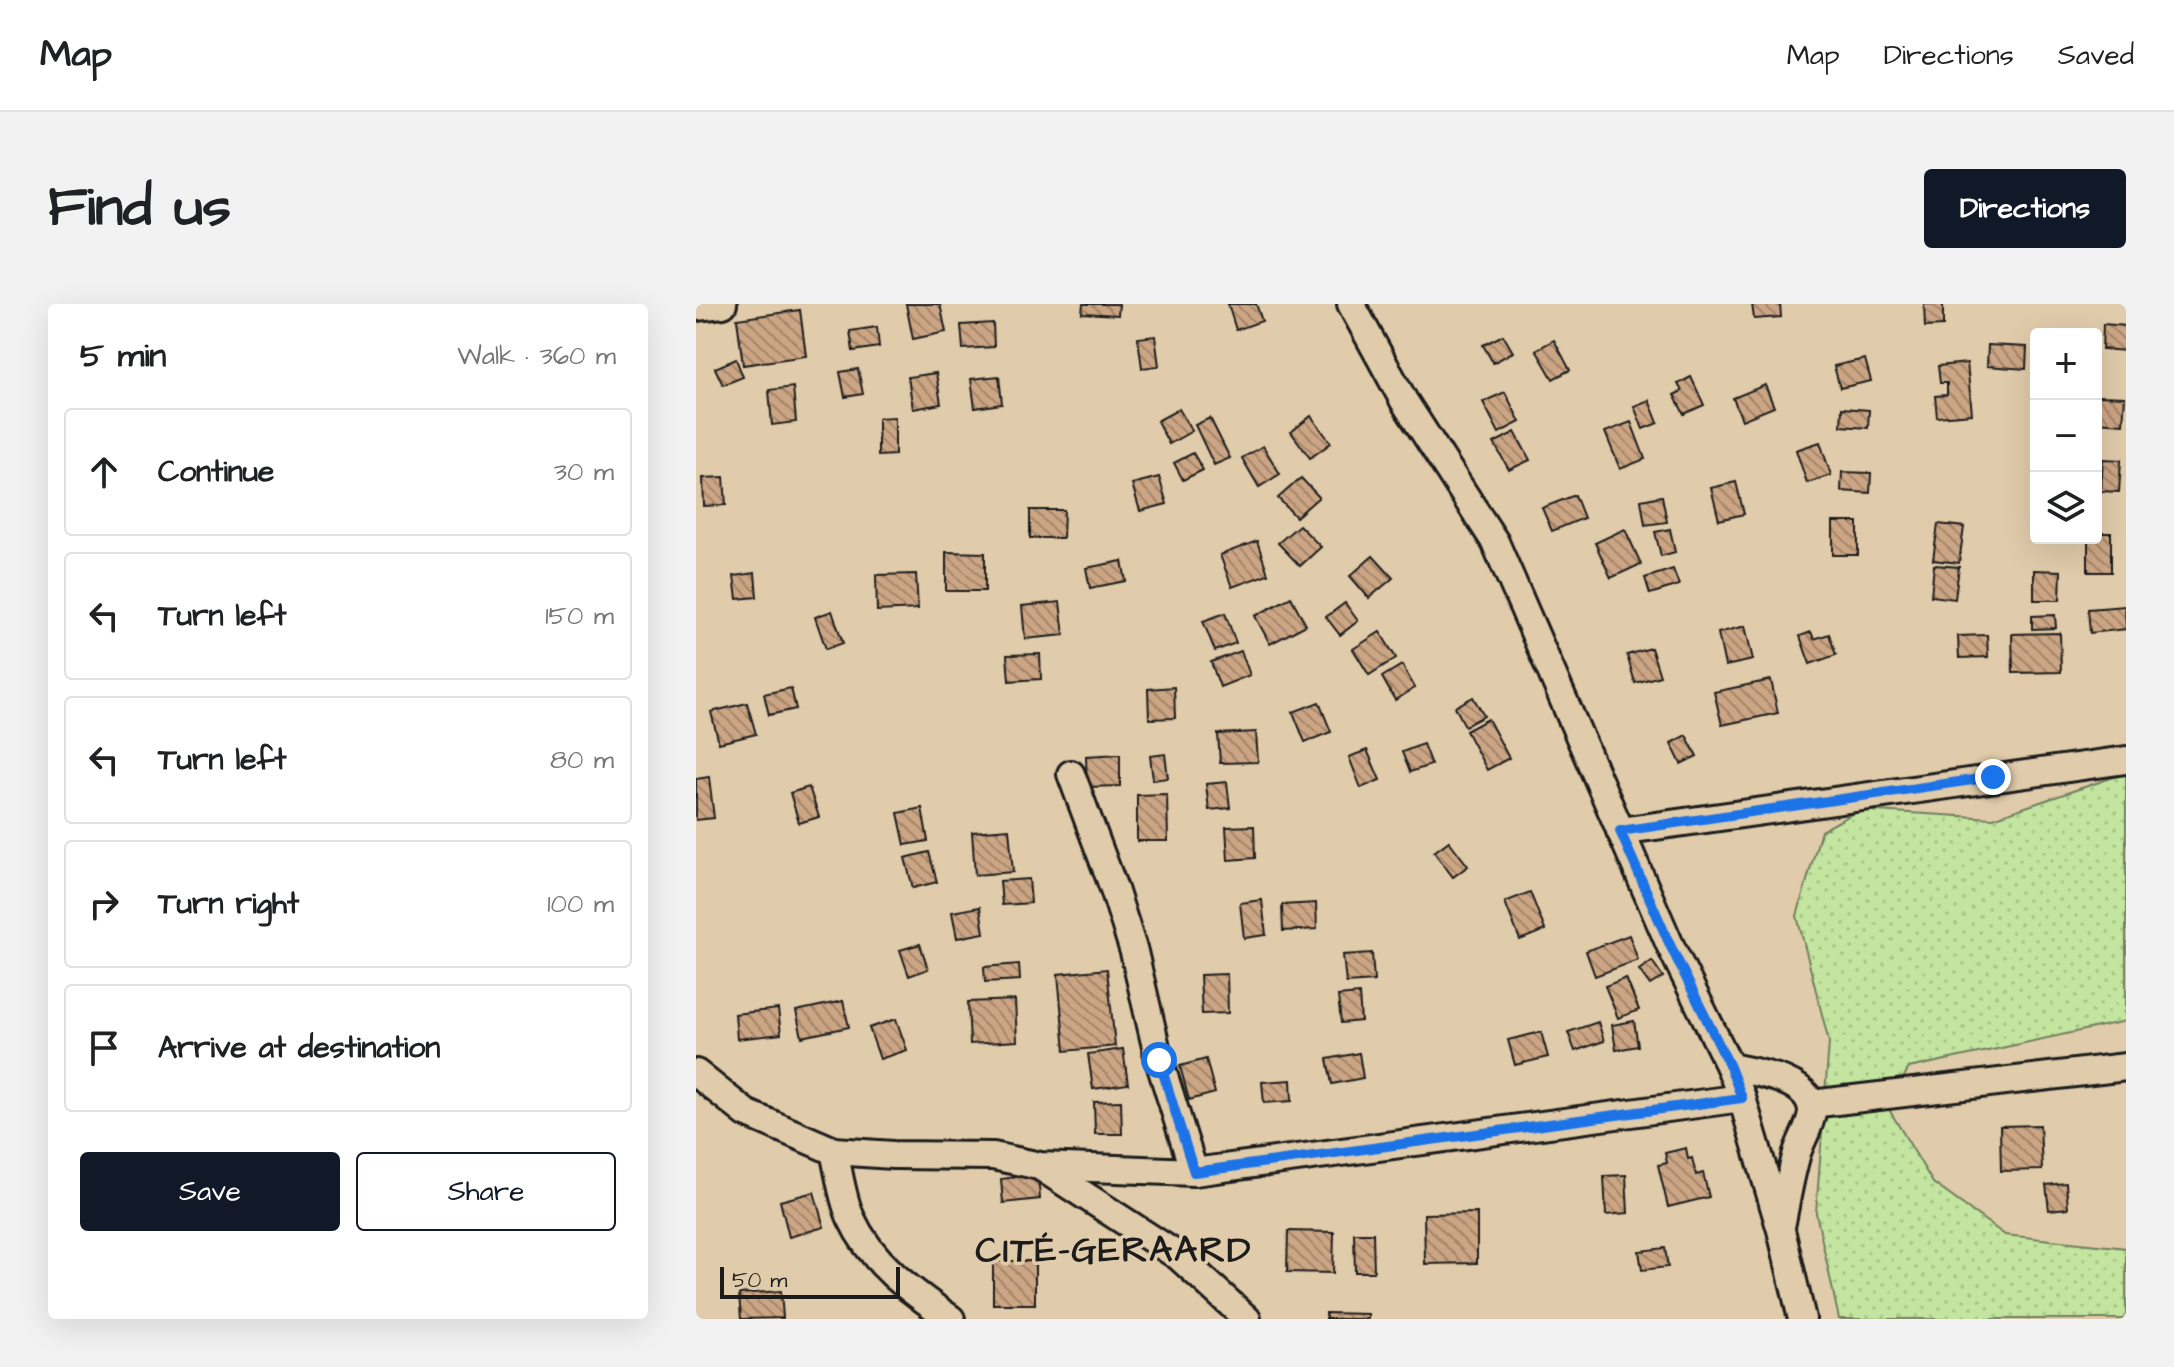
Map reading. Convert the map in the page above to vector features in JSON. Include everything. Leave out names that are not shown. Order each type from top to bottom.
[{"type":"street","points":[[696,307],[723,304]]},
{"type":"street","points":[[1351,304],[1404,401],[1495,542],[1670,945],[1730,1067],[1781,1230],[1802,1319]]},
{"type":"street","points":[[1620,831],[2126,760]]},
{"type":"street","points":[[1071,774],[1130,940],[1159,1060],[1194,1172]]},
{"type":"street","points":[[1730,1067],[1786,1080],[1808,1097],[1811,1104],[1812,1114],[1797,1152],[1781,1230]]},
{"type":"street","points":[[1811,1104],[2126,1067]]},
{"type":"street","points":[[696,1073],[746,1113],[834,1151],[993,1156],[1040,1166],[1194,1172],[1742,1098]]},
{"type":"street","points":[[834,1151],[850,1215],[871,1254],[910,1290],[951,1319]]},
{"type":"street","points":[[1040,1166],[1178,1256],[1247,1319]]},
{"type":"green space","points":[[2126,773],[2126,1021],[1909,1068],[1887,1106],[1933,1183],[2005,1235],[2126,1248],[2126,1319],[1839,1319],[1816,1213],[1829,1042],[1797,916],[1821,831],[1859,810],[1993,818]]},
{"type":"building","points":[[906,304],[940,304],[946,332],[913,339]]},
{"type":"building","points":[[1083,304],[1119,304],[1118,315],[1082,313]]},
{"type":"building","points":[[1228,304],[1256,304],[1262,321],[1236,330]]},
{"type":"building","points":[[1752,304],[1780,304],[1781,317],[1754,319]]},
{"type":"building","points":[[1924,304],[1943,304],[1943,326],[1925,327]]},
{"type":"building","points":[[800,310],[806,356],[743,365],[737,319]]},
{"type":"building","points":[[993,323],[994,347],[963,349],[961,325]]},
{"type":"building","points":[[2103,324],[2126,326],[2126,351],[2102,349]]},
{"type":"building","points":[[877,327],[879,347],[853,351],[850,331]]},
{"type":"building","points":[[1503,335],[1513,352],[1493,363],[1483,345]]},
{"type":"building","points":[[1155,336],[1159,366],[1142,368],[1138,338]]},
{"type":"building","points":[[1554,340],[1570,370],[1553,379],[1536,350]]},
{"type":"building","points":[[1988,345],[2027,347],[2026,369],[1987,366]]},
{"type":"building","points":[[736,359],[743,377],[723,385],[715,368]]},
{"type":"building","points":[[1865,359],[1871,381],[1840,388],[1834,366]]},
{"type":"building","points":[[1967,363],[1972,414],[1937,417],[1935,396],[1947,395],[1947,383],[1940,383],[1938,366]]},
{"type":"building","points":[[858,369],[863,394],[845,397],[840,372]]},
{"type":"building","points":[[936,373],[941,404],[913,409],[908,377]]},
{"type":"building","points":[[999,376],[1002,404],[975,408],[971,379]]},
{"type":"building","points":[[1691,377],[1704,405],[1684,414],[1674,395],[1682,391],[1678,384]]},
{"type":"building","points":[[1765,385],[1774,407],[1742,420],[1733,398]]},
{"type":"building","points":[[793,387],[796,422],[772,425],[769,390]]},
{"type":"building","points":[[1505,392],[1520,422],[1499,433],[1483,402]]},
{"type":"building","points":[[2102,396],[2125,397],[2123,424],[2102,422]]},
{"type":"building","points":[[1649,400],[1658,423],[1643,429],[1634,406]]},
{"type":"building","points":[[1842,408],[1869,410],[1868,428],[1841,426]]},
{"type":"building","points":[[1179,409],[1192,431],[1169,444],[1157,421]]},
{"type":"building","points":[[1311,416],[1331,443],[1310,458],[1291,432]]},
{"type":"building","points":[[895,417],[895,455],[878,456],[878,418]]},
{"type":"building","points":[[1210,418],[1230,458],[1214,465],[1195,425]]},
{"type":"building","points":[[1631,422],[1645,459],[1620,469],[1605,432]]},
{"type":"building","points":[[1515,432],[1530,460],[1509,470],[1494,443]]},
{"type":"building","points":[[1820,442],[1831,475],[1807,483],[1796,450]]},
{"type":"building","points":[[1263,446],[1280,474],[1259,487],[1242,458]]},
{"type":"building","points":[[1193,453],[1203,470],[1183,480],[1174,463]]},
{"type":"building","points":[[2103,459],[2121,460],[2119,492],[2102,491]]},
{"type":"building","points":[[1842,472],[1871,473],[1870,493],[1841,491]]},
{"type":"building","points":[[724,477],[726,505],[704,506],[703,478]]},
{"type":"building","points":[[1159,477],[1167,504],[1140,511],[1132,484]]},
{"type":"building","points":[[1301,478],[1319,497],[1296,517],[1278,498]]},
{"type":"building","points":[[1736,482],[1744,514],[1719,520],[1711,488]]},
{"type":"building","points":[[1575,495],[1584,518],[1552,531],[1542,508]]},
{"type":"building","points":[[1662,496],[1667,522],[1645,525],[1641,500]]},
{"type":"building","points":[[1030,510],[1064,510],[1063,538],[1030,538]]},
{"type":"building","points":[[1833,522],[1858,522],[1858,555],[1833,555]]},
{"type":"building","points":[[1938,524],[1964,527],[1959,563],[1933,560]]},
{"type":"building","points":[[1299,525],[1321,547],[1300,566],[1278,543]]},
{"type":"building","points":[[1625,529],[1641,564],[1611,578],[1595,543]]},
{"type":"building","points":[[1670,529],[1675,552],[1661,556],[1655,532]]},
{"type":"building","points":[[2102,533],[2111,533],[2111,572],[2088,572],[2088,544],[2102,544]]},
{"type":"building","points":[[1257,541],[1268,574],[1232,587],[1220,555]]},
{"type":"building","points":[[946,552],[985,553],[985,591],[946,591]]},
{"type":"building","points":[[1373,556],[1393,578],[1369,598],[1350,576]]},
{"type":"building","points":[[1122,561],[1126,581],[1090,588],[1086,568]]},
{"type":"building","points":[[1934,565],[1959,567],[1955,599],[1931,596]]},
{"type":"building","points":[[1673,569],[1679,585],[1650,594],[1645,578]]},
{"type":"building","points":[[2034,570],[2061,571],[2060,600],[2034,600]]},
{"type":"building","points":[[755,573],[757,597],[737,599],[734,576]]},
{"type":"building","points":[[916,574],[918,609],[877,611],[876,575]]},
{"type":"building","points":[[1291,597],[1306,625],[1270,644],[1255,616]]},
{"type":"building","points":[[1060,602],[1064,635],[1025,639],[1022,606]]},
{"type":"building","points":[[1345,603],[1358,621],[1340,635],[1326,617]]},
{"type":"building","points":[[2125,606],[2126,629],[2090,633],[2088,609]]},
{"type":"building","points":[[832,611],[843,643],[826,649],[815,617]]},
{"type":"building","points":[[1225,613],[1236,643],[1215,651],[1203,621]]},
{"type":"building","points":[[2055,615],[2056,628],[2032,629],[2032,616]]},
{"type":"building","points":[[1745,626],[1753,660],[1725,666],[1718,633]]},
{"type":"building","points":[[1380,632],[1396,658],[1369,675],[1353,649]]},
{"type":"building","points":[[1811,632],[1814,639],[1829,634],[1836,655],[1810,664],[1800,636]]},
{"type":"building","points":[[2060,633],[2061,672],[2013,673],[2012,634]]},
{"type":"building","points":[[1987,635],[1988,657],[1959,658],[1958,636]]},
{"type":"building","points":[[1651,648],[1660,676],[1635,683],[1627,655]]},
{"type":"building","points":[[1241,651],[1250,675],[1220,687],[1211,662]]},
{"type":"building","points":[[1040,654],[1041,679],[1009,681],[1007,655]]},
{"type":"building","points":[[1402,665],[1415,688],[1395,700],[1382,677]]},
{"type":"building","points":[[1771,680],[1778,713],[1722,725],[1714,692]]},
{"type":"building","points":[[1174,687],[1175,718],[1149,719],[1148,689]]},
{"type":"building","points":[[791,688],[796,709],[769,715],[764,694]]},
{"type":"building","points":[[1473,697],[1484,716],[1465,726],[1455,707]]},
{"type":"building","points":[[1319,702],[1331,732],[1305,742],[1293,712]]},
{"type":"building","points":[[747,703],[756,734],[719,743],[711,712]]},
{"type":"building","points":[[1488,719],[1509,758],[1487,770],[1466,731]]},
{"type":"building","points":[[1256,732],[1258,762],[1220,763],[1218,734]]},
{"type":"building","points":[[1686,735],[1697,756],[1681,764],[1671,743]]},
{"type":"building","points":[[1423,744],[1431,765],[1410,772],[1402,752]]},
{"type":"building","points":[[1367,750],[1380,780],[1361,788],[1349,757]]},
{"type":"building","points":[[1120,754],[1120,786],[1087,787],[1086,756]]},
{"type":"building","points":[[1165,754],[1168,778],[1153,780],[1150,756]]},
{"type":"building","points":[[709,777],[714,818],[696,820],[696,779]]},
{"type":"building","points":[[1227,782],[1230,808],[1209,810],[1206,784]]},
{"type":"building","points":[[809,787],[819,817],[799,823],[790,793]]},
{"type":"building","points":[[1167,794],[1168,841],[1137,841],[1137,795]]},
{"type":"building","points":[[922,808],[928,841],[905,845],[898,813]]},
{"type":"building","points":[[1254,826],[1255,858],[1228,860],[1226,827]]},
{"type":"building","points":[[1009,829],[1013,872],[975,875],[972,832]]},
{"type":"building","points":[[1449,841],[1468,866],[1453,877],[1434,852]]},
{"type":"building","points":[[929,852],[937,882],[913,888],[905,858]]},
{"type":"building","points":[[1029,879],[1031,903],[1002,905],[1000,881]]},
{"type":"building","points":[[1530,892],[1545,930],[1520,940],[1505,902]]},
{"type":"building","points":[[1262,900],[1266,935],[1244,938],[1240,903]]},
{"type":"building","points":[[1316,903],[1317,929],[1283,931],[1282,905]]},
{"type":"building","points":[[980,907],[984,933],[957,938],[952,912]]},
{"type":"building","points":[[1629,935],[1638,960],[1595,976],[1586,951]]},
{"type":"building","points":[[920,944],[928,969],[909,976],[900,950]]},
{"type":"building","points":[[1372,953],[1374,981],[1346,983],[1343,955]]},
{"type":"building","points":[[1652,961],[1663,977],[1650,985],[1639,970]]},
{"type":"building","points":[[1019,964],[1020,980],[985,982],[984,967]]},
{"type":"building","points":[[1107,969],[1115,1046],[1065,1051],[1058,974]]},
{"type":"building","points":[[1227,974],[1228,1013],[1202,1014],[1200,975]]},
{"type":"building","points":[[1626,978],[1639,1010],[1618,1018],[1605,986]]},
{"type":"building","points":[[1359,994],[1361,1021],[1341,1023],[1338,996]]},
{"type":"building","points":[[1015,1000],[1017,1041],[970,1044],[968,1002]]},
{"type":"building","points":[[843,1001],[849,1027],[802,1037],[796,1011]]},
{"type":"building","points":[[778,1009],[781,1034],[737,1039],[735,1014]]},
{"type":"building","points":[[896,1019],[907,1050],[880,1059],[869,1028]]},
{"type":"building","points":[[1634,1021],[1638,1046],[1616,1050],[1612,1025]]},
{"type":"building","points":[[1598,1022],[1604,1041],[1575,1051],[1568,1032]]},
{"type":"building","points":[[1541,1032],[1548,1057],[1515,1065],[1508,1040]]},
{"type":"building","points":[[1123,1049],[1128,1084],[1093,1089],[1088,1054]]},
{"type":"building","points":[[1359,1053],[1363,1078],[1332,1084],[1327,1059]]},
{"type":"building","points":[[1206,1059],[1215,1093],[1189,1100],[1180,1066]]},
{"type":"building","points":[[1291,1080],[1292,1101],[1264,1103],[1262,1082]]},
{"type":"building","points":[[1121,1101],[1122,1134],[1095,1134],[1094,1102]]},
{"type":"building","points":[[2040,1125],[2042,1170],[2001,1171],[2000,1126]]},
{"type":"building","points":[[1686,1148],[1696,1175],[1703,1173],[1709,1197],[1668,1207],[1658,1165],[1667,1163],[1665,1153]]},
{"type":"building","points":[[1038,1174],[1040,1199],[1003,1203],[1001,1179]]},
{"type":"building","points":[[1626,1175],[1628,1213],[1606,1215],[1604,1176]]},
{"type":"building","points":[[2066,1183],[2068,1208],[2049,1210],[2046,1185]]},
{"type":"building","points":[[814,1192],[824,1227],[789,1237],[780,1201]]},
{"type":"building","points":[[1477,1213],[1477,1263],[1425,1264],[1424,1214]]},
{"type":"building","points":[[1288,1231],[1334,1232],[1333,1273],[1287,1272]]},
{"type":"building","points":[[1354,1233],[1373,1233],[1374,1272],[1355,1272]]},
{"type":"building","points":[[1665,1248],[1668,1267],[1642,1270],[1639,1251]]},
{"type":"building","points":[[993,1261],[1035,1261],[1035,1304],[993,1304]]},
{"type":"building","points":[[781,1291],[783,1318],[741,1319],[739,1294]]},
{"type":"building","points":[[1326,1313],[1368,1314],[1368,1319],[1326,1319]]},
{"type":"district","name":"CITÉ-GERAARD","points":[[1114,1250]]},
{"type":"route","points":[[1159,1060],[1194,1172],[1742,1098],[1620,831],[1993,777]]}]
